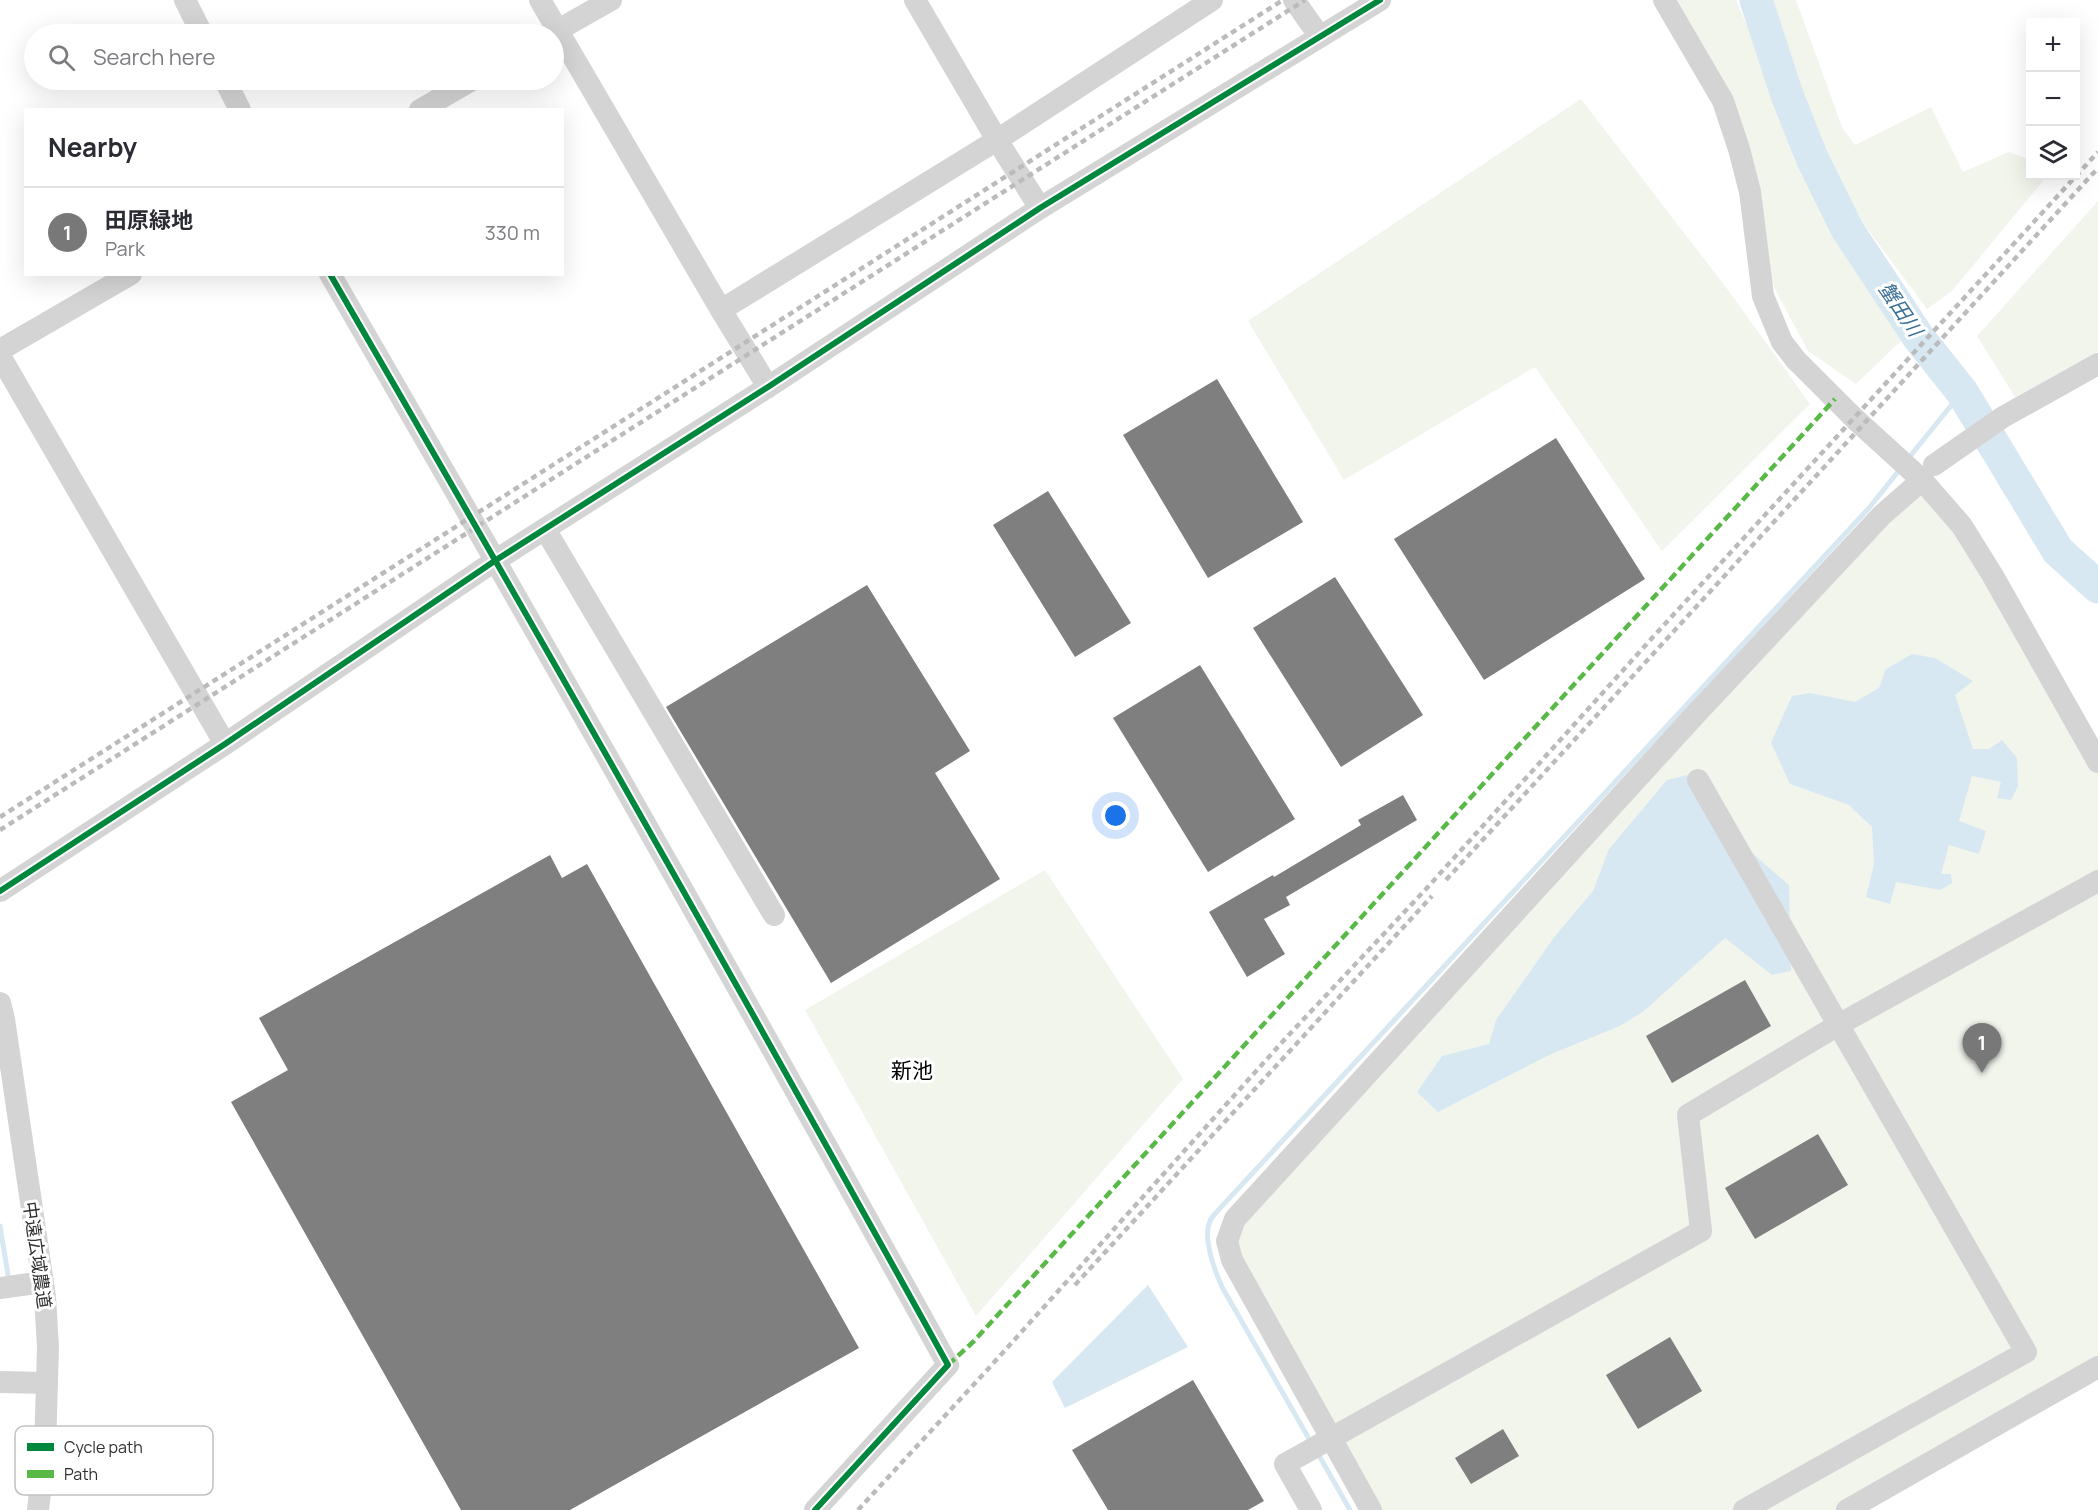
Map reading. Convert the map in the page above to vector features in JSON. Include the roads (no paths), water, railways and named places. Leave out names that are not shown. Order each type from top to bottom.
[{"type":"street","points":[[185,0],[197,24]]},
{"type":"street","points":[[540,0],[551,24]]},
{"type":"street","points":[[564,27],[611,0]]},
{"type":"street","points":[[915,0],[997,140],[1040,208]]},
{"type":"street","points":[[721,310],[997,140],[1212,0]]},
{"type":"street","points":[[1294,0],[1320,37]]},
{"type":"street","points":[[0,891],[225,744],[495,560],[768,387],[1040,208],[1380,0]]},
{"type":"street","points":[[1664,0],[1723,101],[1750,192],[1763,296],[1782,342],[1796,360],[1855,419],[1882,442],[1928,472],[1993,576],[2098,762]]},
{"type":"street","points":[[564,47],[768,387]]},
{"type":"street","points":[[230,90],[239,108]]},
{"type":"street","points":[[423,108],[455,90]]},
{"type":"street","points":[[0,350],[128,276]]},
{"type":"street","points":[[331,276],[756,1018],[948,1365],[815,1510]]},
{"type":"street","points":[[0,356],[225,744]]},
{"type":"street","points":[[1371,1510],[1232,1260],[1227,1241],[1235,1219],[1702,707],[1882,515],[1928,472],[2003,417],[2098,364]]},
{"type":"street","points":[[545,529],[774,915]]},
{"type":"street","points":[[1698,780],[2026,1352],[1744,1510]]},
{"type":"street","points":[[1306,1508],[1285,1464],[1701,1231],[1688,1115],[1838,1025],[2098,881]]},
{"type":"street","name":"中遠広域農道","points":[[0,1003],[8,1096],[43,1282],[48,1347],[46,1426]]},
{"type":"street","points":[[0,1288],[43,1282]]},
{"type":"street","points":[[1847,1510],[2098,1367]]},
{"type":"street","points":[[0,1382],[47,1383]]},
{"type":"street","name":"中遠広域農道","points":[[38,1510],[40,1495]]},
{"type":"waterway","name":"蟹田川","points":[[1756,0],[1787,95],[1812,158],[1847,229],[1919,338],[1962,392],[2058,551],[2098,587]]},
{"type":"waterway","points":[[1907,460],[1962,392]]},
{"type":"waterway","points":[[1312,1444],[1222,1287],[1208,1246],[1208,1228],[1211,1219],[1869,508],[1901,468]]},
{"type":"waterway","points":[[0,1226],[9,1281]]},
{"type":"waterway","points":[[1317,1452],[1350,1510]]},
{"type":"railway","points":[[0,817],[1283,0]]},
{"type":"railway","points":[[0,830],[1305,0]]},
{"type":"railway","points":[[858,1510],[1285,1039],[1426,889],[1653,637],[2098,152]]},
{"type":"railway","points":[[1446,880],[2098,168]]},
{"type":"railway","points":[[1075,1285],[1432,896]]},
{"type":"place","name":"田原緑地","points":[[1982,1073]]},
{"type":"district","name":"新池","points":[[912,1070]]}]
